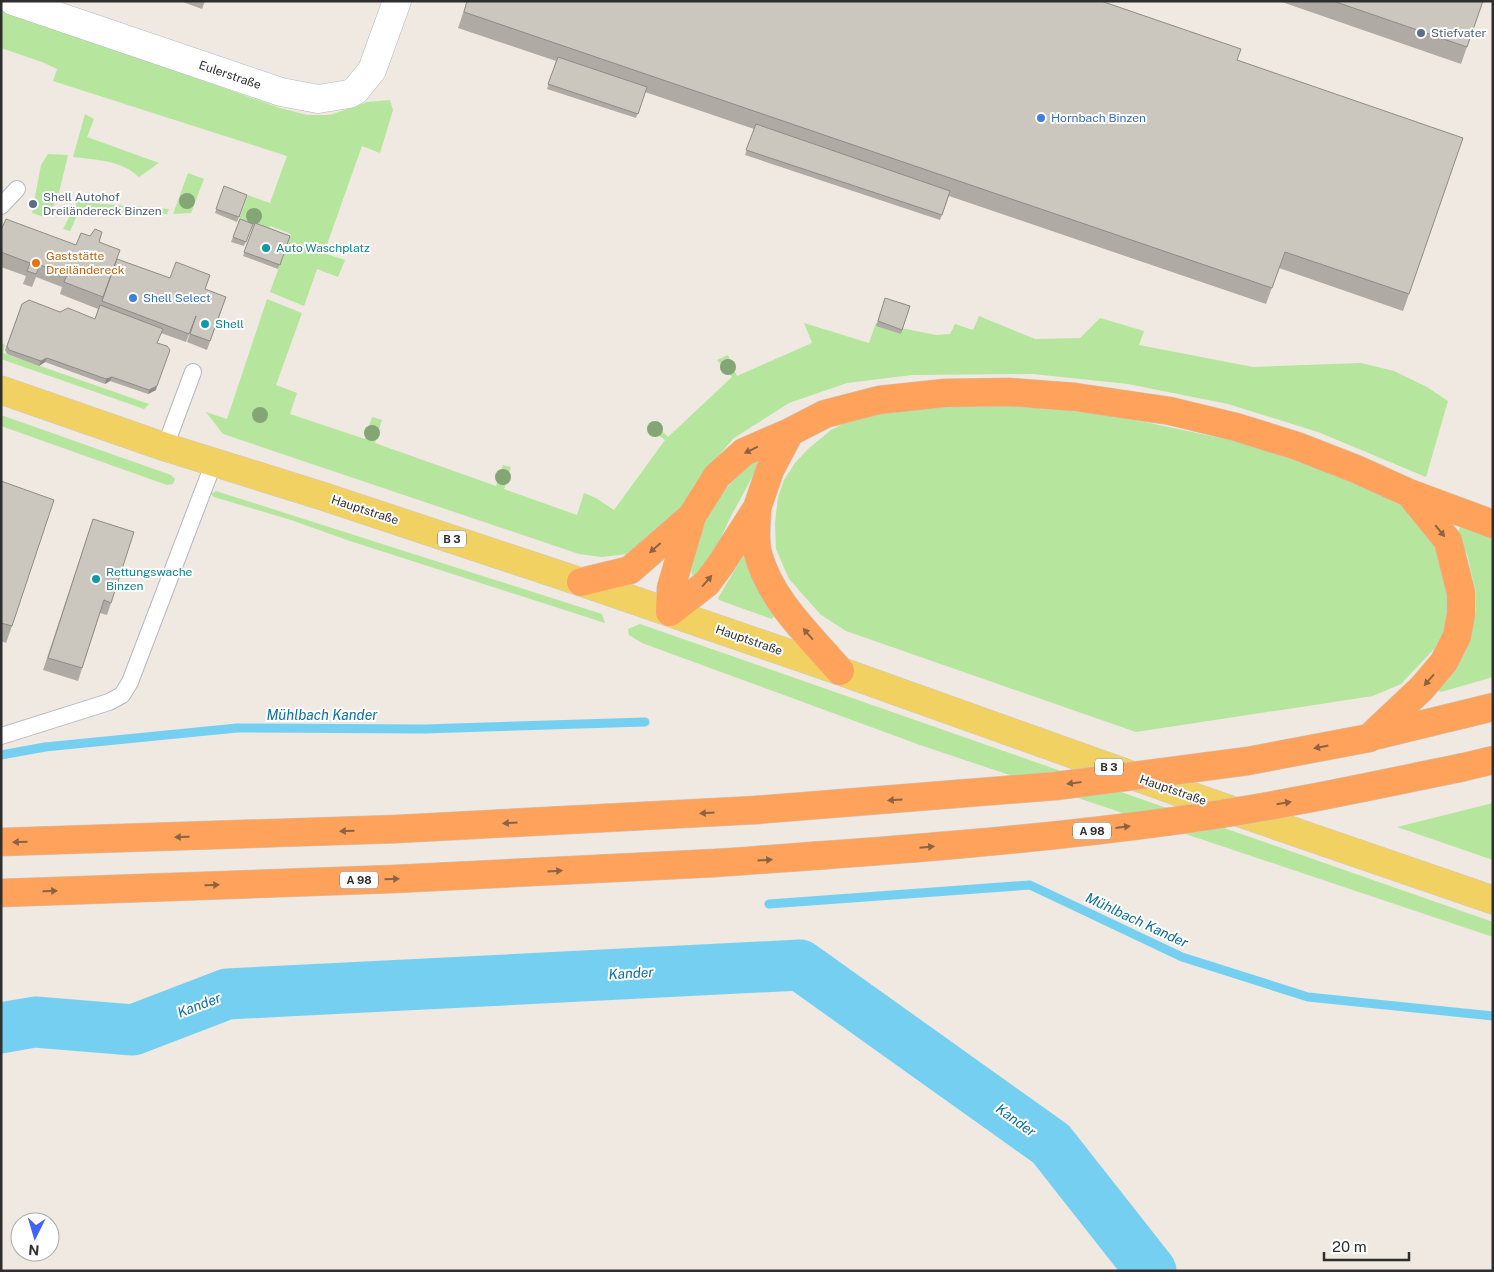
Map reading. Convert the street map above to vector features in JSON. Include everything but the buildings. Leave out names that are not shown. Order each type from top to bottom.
[{"type":"highway","points":[[670,612],[671,588],[692,516],[717,476],[744,452],[825,414],[879,400],[945,393],[1009,392],[1075,397],[1170,411],[1236,427],[1296,446],[1356,469],[1409,493],[1493,524]]},
{"type":"highway","points":[[670,612],[707,583],[757,508],[770,470],[790,432]]},
{"type":"highway","points":[[1369,738],[1422,688],[1444,662],[1457,636],[1461,614],[1461,593],[1448,541],[1409,493]]},
{"type":"highway","points":[[757,508],[757,552],[774,593],[786,610],[840,671]]},
{"type":"highway","points":[[581,582],[630,570],[692,516]]},
{"type":"highway","points":[[1,842],[378,830],[756,810],[1056,786],[1248,761],[1369,738],[1493,707]]},
{"type":"highway","name":"A 98","points":[[1,892],[394,879],[716,863],[1015,840],[1174,821],[1331,795],[1493,760]]},
{"type":"main road","name":"Hauptstraße","points":[[1,390],[165,447],[670,612],[1185,794],[1493,900]]},
{"type":"street","name":"Eulerstraße","points":[[13,1],[281,92],[318,99],[352,92],[372,70],[397,1]]},
{"type":"lane","points":[[1,206],[17,189]]},
{"type":"lane","points":[[165,447],[193,372]]},
{"type":"lane","points":[[1,736],[109,702],[122,695],[130,682],[214,462]]},
{"type":"green space","points":[[1,9],[280,108],[307,115],[330,115],[367,102],[390,100],[393,110],[380,153],[362,146],[324,253],[345,260],[338,277],[317,269],[304,306],[270,292],[291,234],[270,226],[267,233],[238,222],[248,195],[270,203],[287,156],[53,81],[57,69],[1,48]]},
{"type":"green space","points":[[85,114],[94,119],[87,137],[159,163],[139,177],[132,171],[117,164],[73,157]]},
{"type":"green space","points":[[48,154],[68,155],[57,201],[44,217],[32,213],[41,165]]},
{"type":"green space","points":[[188,173],[204,179],[191,213],[173,214]]},
{"type":"green space","points":[[77,202],[169,209],[167,214],[79,211],[70,231],[63,229]]},
{"type":"green space","points":[[267,299],[302,313],[276,385],[297,393],[290,414],[365,439],[372,417],[382,420],[375,443],[496,486],[503,465],[511,467],[504,489],[577,515],[584,493],[596,498],[614,510],[665,440],[648,428],[652,421],[668,437],[732,377],[717,360],[728,355],[737,376],[812,343],[804,323],[869,343],[876,323],[936,335],[950,334],[955,324],[973,330],[979,316],[1035,339],[1080,338],[1100,318],[1144,331],[1139,345],[1253,367],[1361,363],[1394,371],[1427,387],[1448,401],[1426,477],[1318,432],[1228,404],[1128,384],[1033,374],[912,375],[847,383],[789,403],[734,438],[701,475],[670,525],[646,546],[627,554],[602,557],[579,554],[223,434],[206,412],[227,419]]},
{"type":"green space","points":[[2,343],[5,345],[3,353],[149,404],[144,409],[1,359]]},
{"type":"green space","points":[[988,405],[1112,415],[1263,447],[1340,476],[1403,506],[1430,539],[1446,567],[1450,593],[1445,628],[1435,648],[1401,684],[1373,696],[1136,732],[846,631],[821,615],[789,579],[776,549],[775,523],[778,497],[784,480],[795,463],[808,449],[831,430],[851,420],[886,412],[927,407]]},
{"type":"green space","points":[[1,415],[171,475],[175,479],[173,484],[167,485],[1,426]]},
{"type":"green space","points":[[754,457],[761,461],[731,516],[711,559],[696,577],[692,575],[693,554],[706,520],[723,492]]},
{"type":"green space","points":[[216,491],[602,614],[605,623],[350,541],[291,520],[214,497],[211,494]]},
{"type":"green space","points":[[1462,524],[1493,539],[1493,677],[1441,692],[1436,689],[1455,669],[1465,651],[1476,612],[1476,594],[1467,554],[1456,535]]},
{"type":"green space","points":[[743,556],[745,556],[760,594],[774,615],[772,619],[719,600],[718,598]]},
{"type":"green space","points":[[640,624],[1493,922],[1493,937],[920,745],[642,643],[629,635],[628,629]]},
{"type":"green space","points":[[1493,803],[1493,860],[1397,827]]},
{"type":"waterway","name":"Mühlbach Kander","points":[[1,755],[45,747],[237,728],[424,729],[645,722]]},
{"type":"waterway","name":"Mühlbach Kander","points":[[769,904],[1030,885],[1182,957],[1308,997],[1493,1016]]},
{"type":"waterway","name":"Kander","points":[[1,1028],[35,1022],[133,1030],[227,994],[800,965],[1051,1144],[1151,1271]]},
{"type":"place","name":"Stiefvater","points":[[1421,33]]},
{"type":"place","name":"Hornbach Binzen","points":[[1041,118]]},
{"type":"place","name":"Shell Autohof Dreiländereck Binzen","points":[[33,204]]},
{"type":"place","name":"Auto Waschplatz","points":[[266,248]]},
{"type":"place","name":"Gaststätte Dreiländereck","points":[[36,263]]},
{"type":"place","name":"Shell Select","points":[[133,298]]},
{"type":"place","name":"Shell","points":[[205,324]]},
{"type":"place","name":"Rettungswache Binzen","points":[[96,579]]}]
